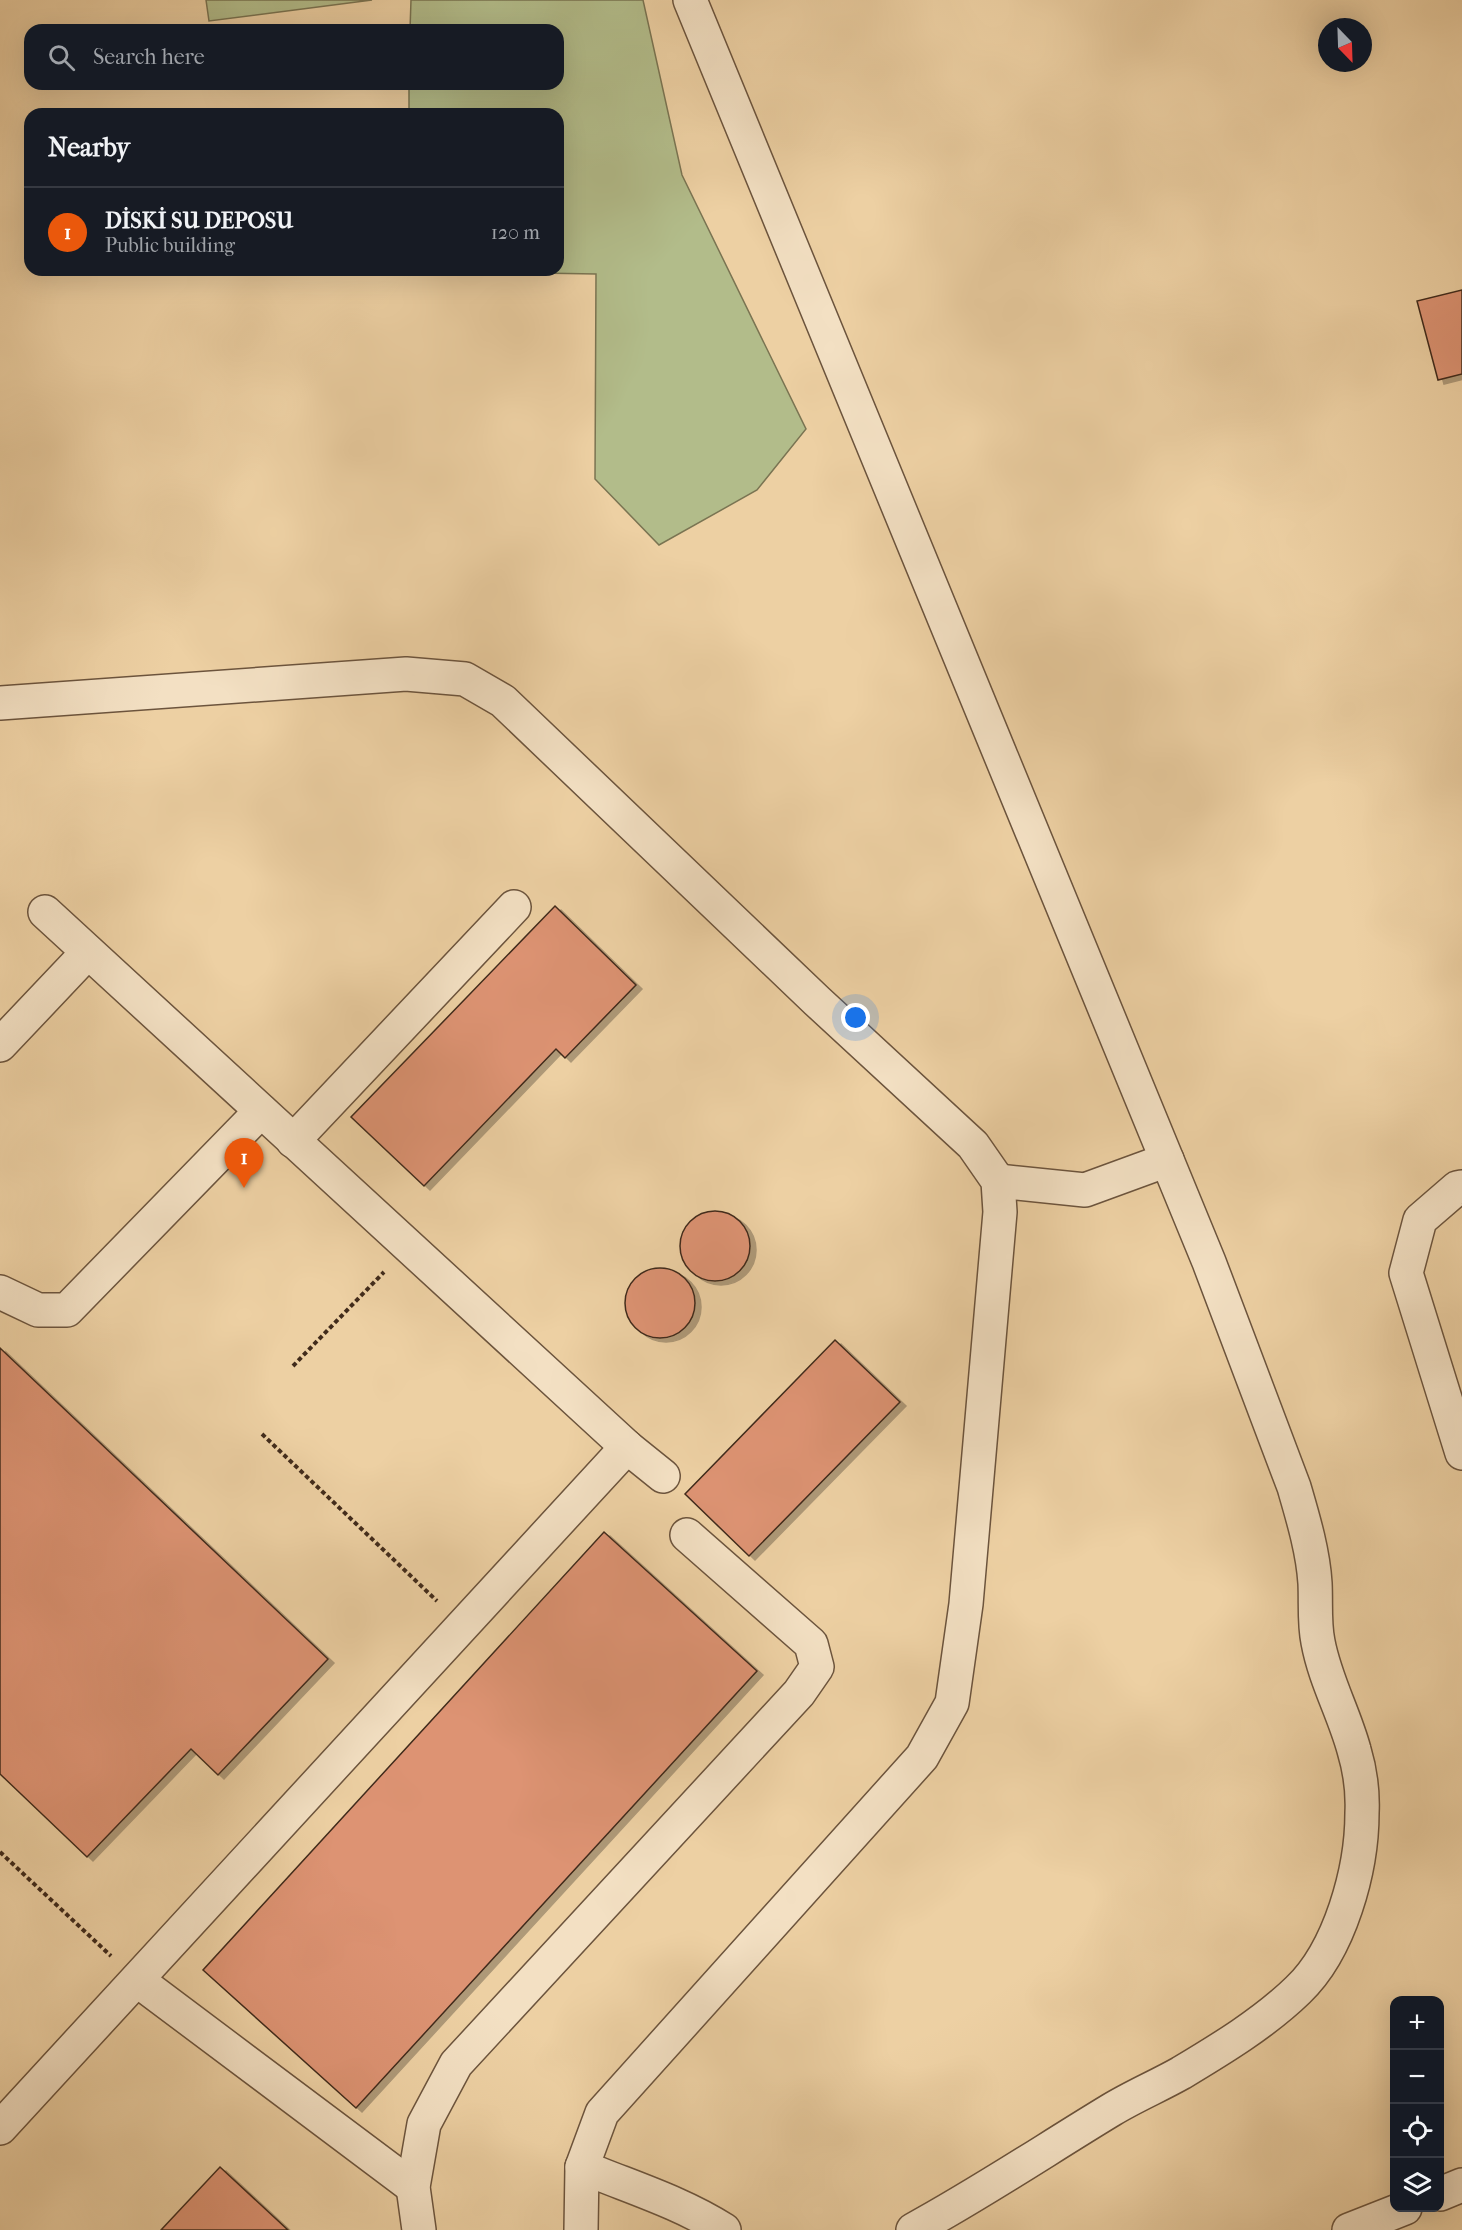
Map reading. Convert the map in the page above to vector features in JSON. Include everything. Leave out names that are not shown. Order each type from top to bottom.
[{"type":"lane","points":[[690,0],[1218,1284],[1294,1487],[1315,1582],[1314,1611],[1320,1651],[1354,1749],[1360,1780],[1363,1812],[1361,1843],[1347,1905],[1318,1964],[1299,1990],[1222,2048],[1179,2074],[1134,2096],[968,2200],[913,2230]]},
{"type":"lane","points":[[0,703],[406,674],[465,679],[503,701],[817,1001],[973,1145],[998,1181],[1000,1212],[970,1569],[952,1703],[922,1757],[602,2113],[582,2167],[581,2230]]},
{"type":"lane","points":[[293,1141],[514,907]]},
{"type":"lane","points":[[45,912],[627,1447],[663,1476]]},
{"type":"lane","points":[[0,1045],[88,952]]},
{"type":"lane","points":[[0,1292],[38,1310],[67,1310],[261,1111]]},
{"type":"lane","points":[[998,1181],[1085,1190],[1167,1160]]},
{"type":"lane","points":[[1462,1187],[1456,1188],[1420,1220],[1406,1274],[1462,1453]]},
{"type":"lane","points":[[0,2128],[627,1447]]},
{"type":"lane","points":[[419,2230],[413,2187],[424,2124],[456,2064],[799,1693],[817,1667],[811,1644],[687,1535]]},
{"type":"lane","points":[[137,1980],[413,2187]]},
{"type":"lane","points":[[582,2167],[670,2200],[705,2217],[724,2230]]},
{"type":"lane","points":[[1444,2192],[1462,2185]]},
{"type":"lane","points":[[1349,2230],[1395,2212]]},
{"type":"path","points":[[293,1366],[408,1247]]},
{"type":"path","points":[[262,1434],[462,1626]]},
{"type":"path","points":[[0,1852],[137,1980]]},
{"type":"green space","points":[[206,0],[372,0],[209,21]]},
{"type":"green space","points":[[411,0],[643,0],[682,175],[806,429],[757,490],[659,545],[595,479],[596,274],[564,273],[564,108],[409,108],[409,90],[564,90],[564,24],[410,24]]},
{"type":"building","points":[[1462,290],[1462,374],[1438,380],[1417,301]]},
{"type":"building","points":[[555,906],[636,985],[565,1058],[556,1049],[424,1186],[351,1117]]},
{"type":"building","points":[[715,1211],[728,1214],[740,1221],[747,1233],[750,1246],[747,1259],[740,1271],[728,1278],[715,1281],[702,1278],[690,1271],[683,1259],[680,1246],[683,1233],[690,1221],[702,1214]]},
{"type":"building","points":[[653,1268],[667,1268],[680,1274],[689,1283],[695,1296],[693,1316],[685,1328],[667,1338],[653,1338],[640,1332],[631,1323],[625,1310],[625,1296],[631,1283],[640,1274]]},
{"type":"building","points":[[835,1340],[900,1402],[749,1556],[685,1494]]},
{"type":"building","points":[[0,1348],[328,1659],[218,1775],[191,1749],[87,1857],[0,1774]]},
{"type":"building","points":[[604,1532],[757,1671],[356,2108],[203,1970]]},
{"type":"building","points":[[220,2167],[288,2230],[161,2230]]},
{"type":"place","name":"DİSKİ SU DEPOSU","points":[[244,1188]]}]
